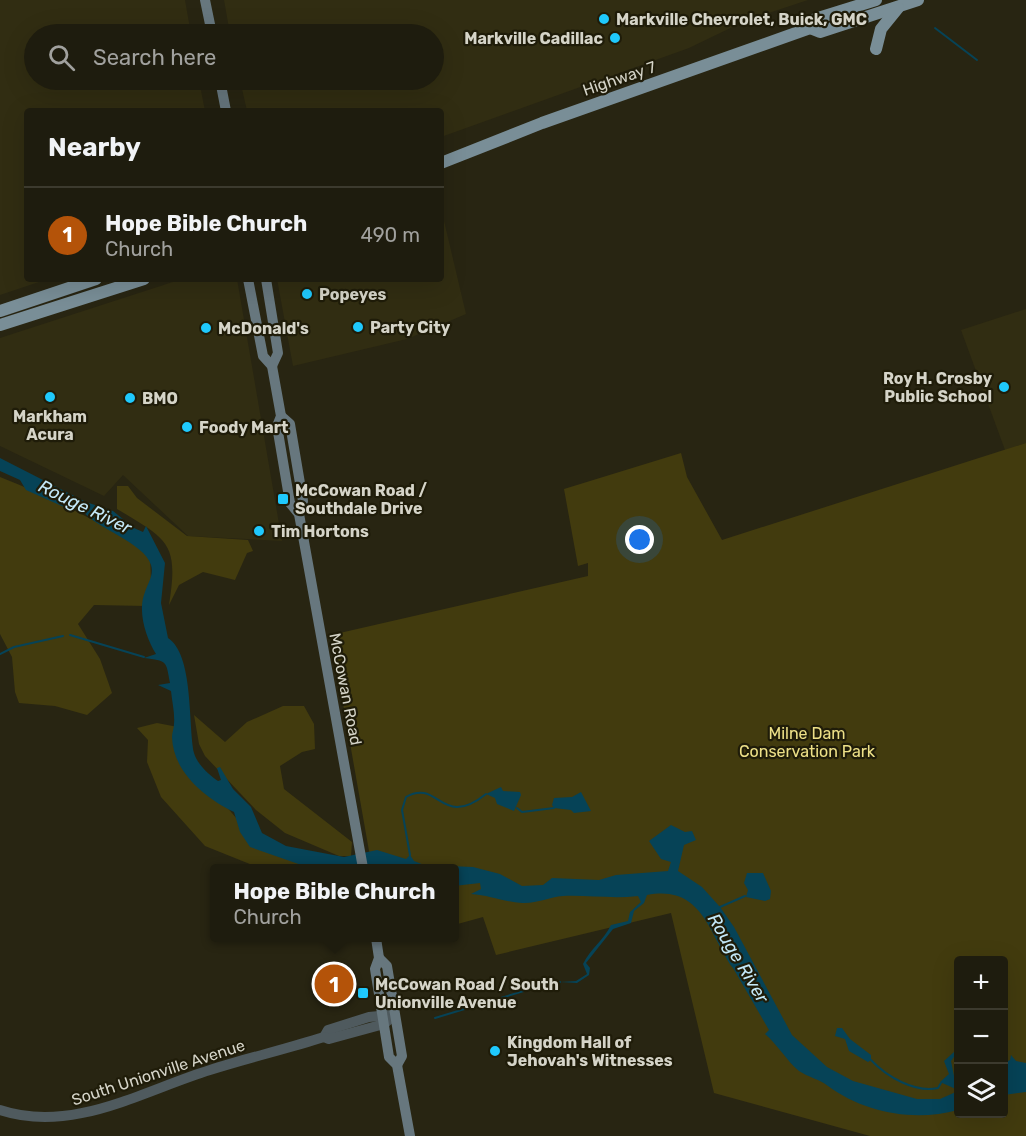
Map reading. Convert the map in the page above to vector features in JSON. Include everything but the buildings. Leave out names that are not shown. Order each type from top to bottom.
[{"type":"main road","points":[[205,0],[210,24]]},
{"type":"main road","points":[[838,12],[843,0]]},
{"type":"main road","name":"Highway 7","points":[[444,163],[542,123],[810,27],[815,19],[876,0]]},
{"type":"main road","name":"Highway 7","points":[[810,27],[820,32],[918,0]]},
{"type":"main road","points":[[876,49],[881,30],[899,7]]},
{"type":"main road","points":[[222,90],[225,108]]},
{"type":"main road","points":[[0,311],[87,282]]},
{"type":"main road","points":[[0,325],[135,282]]},
{"type":"main road","name":"McCowan Road","points":[[249,282],[263,356],[272,366],[281,416],[277,426],[290,503],[299,514],[362,864]]},
{"type":"main road","name":"McCowan Road","points":[[266,282],[278,353],[272,366]]},
{"type":"main road","points":[[377,942],[379,958],[375,969],[389,1057],[398,1065]]},
{"type":"main road","points":[[379,958],[387,966],[402,1056],[398,1065],[410,1136]]},
{"type":"street","name":"South Unionville Avenue","points":[[0,1110],[40,1119],[79,1115],[210,1070],[324,1037],[328,1030],[395,1016]]},
{"type":"shaded area","points":[[0,0],[185,0],[189,24],[24,24],[24,90],[201,90],[204,108],[24,108],[24,282],[39,282],[0,295]]},
{"type":"shaded area","points":[[224,0],[808,0],[745,21],[689,48],[444,136],[444,108],[246,108],[242,90],[444,90],[444,24],[228,24]]},
{"type":"shaded area","points":[[444,221],[466,314],[407,339],[293,366],[278,282],[444,282]]},
{"type":"shaded area","points":[[173,282],[238,282],[282,541],[188,536],[123,475],[104,496],[0,446],[0,338]]},
{"type":"shaded area","name":"Roy H. Crosby Public School","points":[[1026,309],[1026,443],[1005,450],[961,330]]},
{"type":"green space","name":"Milne Dam Conservation Park","points":[[1026,443],[1026,1136],[870,1136],[714,1093],[671,913],[496,955],[483,917],[459,924],[459,864],[371,864],[331,635],[588,576],[588,563],[578,566],[564,489],[681,453],[687,477],[722,540]]},
{"type":"green space","points":[[0,477],[77,512],[150,553],[151,581],[147,606],[94,605],[78,624],[100,659],[112,693],[87,715],[55,706],[19,703],[15,692],[12,657],[0,634]]},
{"type":"green space","points":[[117,486],[128,486],[137,498],[187,536],[248,540],[253,551],[247,553],[235,580],[203,572],[179,585],[169,605],[172,568],[166,545],[159,536],[117,509]]},
{"type":"green space","points":[[283,706],[304,706],[314,724],[315,749],[302,752],[280,766],[284,789],[352,842],[351,856],[339,856],[285,833],[256,810],[205,756],[199,744],[194,715],[225,742],[247,722]]},
{"type":"green space","points":[[157,723],[178,727],[178,750],[255,840],[313,864],[250,864],[205,846],[161,797],[147,762],[148,740],[137,728]]},
{"type":"water","name":"Rouge River","points":[[0,458],[86,502],[113,511],[134,528],[143,532],[146,526],[165,563],[161,603],[168,638],[182,659],[186,674],[194,753],[204,769],[218,781],[221,780],[217,768],[220,767],[233,789],[251,807],[262,833],[286,846],[344,857],[377,850],[406,859],[410,855],[414,861],[422,864],[299,864],[250,847],[240,832],[234,812],[202,791],[192,782],[178,762],[172,737],[174,716],[171,691],[158,685],[170,683],[166,666],[161,661],[144,658],[156,654],[142,616],[143,599],[152,572],[147,557],[130,542],[89,517],[82,510],[64,507],[26,490],[20,480],[0,471]]},
{"type":"water","points":[[501,787],[503,791],[520,792],[521,795],[514,811],[497,804],[495,798],[486,794]]},
{"type":"water","points":[[581,792],[591,811],[574,813],[571,810],[554,808],[552,805],[554,798],[572,797]]},
{"type":"water","name":"Rouge River","points":[[671,825],[685,832],[692,831],[696,840],[684,845],[678,871],[702,887],[734,927],[792,1035],[827,1067],[853,1081],[917,1099],[940,1099],[954,1093],[954,1111],[941,1114],[907,1115],[874,1109],[842,1095],[799,1071],[765,1034],[769,1030],[710,928],[702,915],[681,897],[666,894],[647,895],[644,903],[634,911],[631,923],[613,929],[586,963],[590,968],[589,975],[577,983],[560,982],[576,981],[587,974],[583,964],[586,959],[611,925],[628,921],[630,912],[641,902],[638,896],[563,896],[522,903],[471,894],[481,889],[480,883],[459,885],[459,866],[473,867],[500,874],[522,886],[543,885],[552,878],[599,880],[616,875],[668,871],[671,862],[661,859],[649,841]]},
{"type":"water","points":[[747,873],[763,873],[771,891],[770,899],[765,901],[746,897],[748,890],[744,883]]},
{"type":"water","points":[[837,1028],[842,1028],[850,1039],[871,1055],[871,1060],[868,1062],[849,1051],[845,1039],[835,1036]]},
{"type":"water","points":[[954,1052],[951,1061],[954,1088],[940,1082],[949,1074],[944,1061]]},
{"type":"water","points":[[1011,1055],[1016,1061],[1026,1063],[1026,1092],[1008,1094],[1008,1061]]},
{"type":"waterway","points":[[935,28],[977,60]]},
{"type":"waterway","points":[[70,635],[144,657]]},
{"type":"waterway","points":[[0,654],[14,647],[63,636]]},
{"type":"waterway","points":[[410,855],[402,810],[406,797],[417,793],[426,794],[450,806],[459,807],[471,804],[486,794]]},
{"type":"waterway","points":[[517,808],[522,812],[554,808]]},
{"type":"waterway","name":"Rouge River","points":[[720,907],[745,896]]},
{"type":"waterway","points":[[435,1018],[560,982]]},
{"type":"waterway","points":[[871,1060],[893,1078],[911,1086],[929,1089],[938,1088],[941,1083]]},
{"type":"place","name":"Markville Chevrolet, Buick, GMC","points":[[604,19]]},
{"type":"place","name":"Markville Cadillac","points":[[615,38]]},
{"type":"place","name":"Popeyes","points":[[307,294]]},
{"type":"place","name":"Party City","points":[[358,327]]},
{"type":"place","name":"McDonald's","points":[[206,328]]},
{"type":"place","name":"Roy H. Crosby Public School","points":[[1004,387]]},
{"type":"place","name":"Markham Acura","points":[[50,397]]},
{"type":"place","name":"BMO","points":[[130,398]]},
{"type":"place","name":"Foody Mart","points":[[187,427]]},
{"type":"place","name":"McCowan Road / Southdale Drive","points":[[283,499]]},
{"type":"place","name":"Tim Hortons","points":[[259,531]]},
{"type":"place","name":"Hope Bible Church","points":[[334,984]]},
{"type":"place","name":"McCowan Road / South Unionville Avenue","points":[[363,993]]},
{"type":"place","name":"Kingdom Hall of Jehovah's Witnesses","points":[[495,1051]]}]
